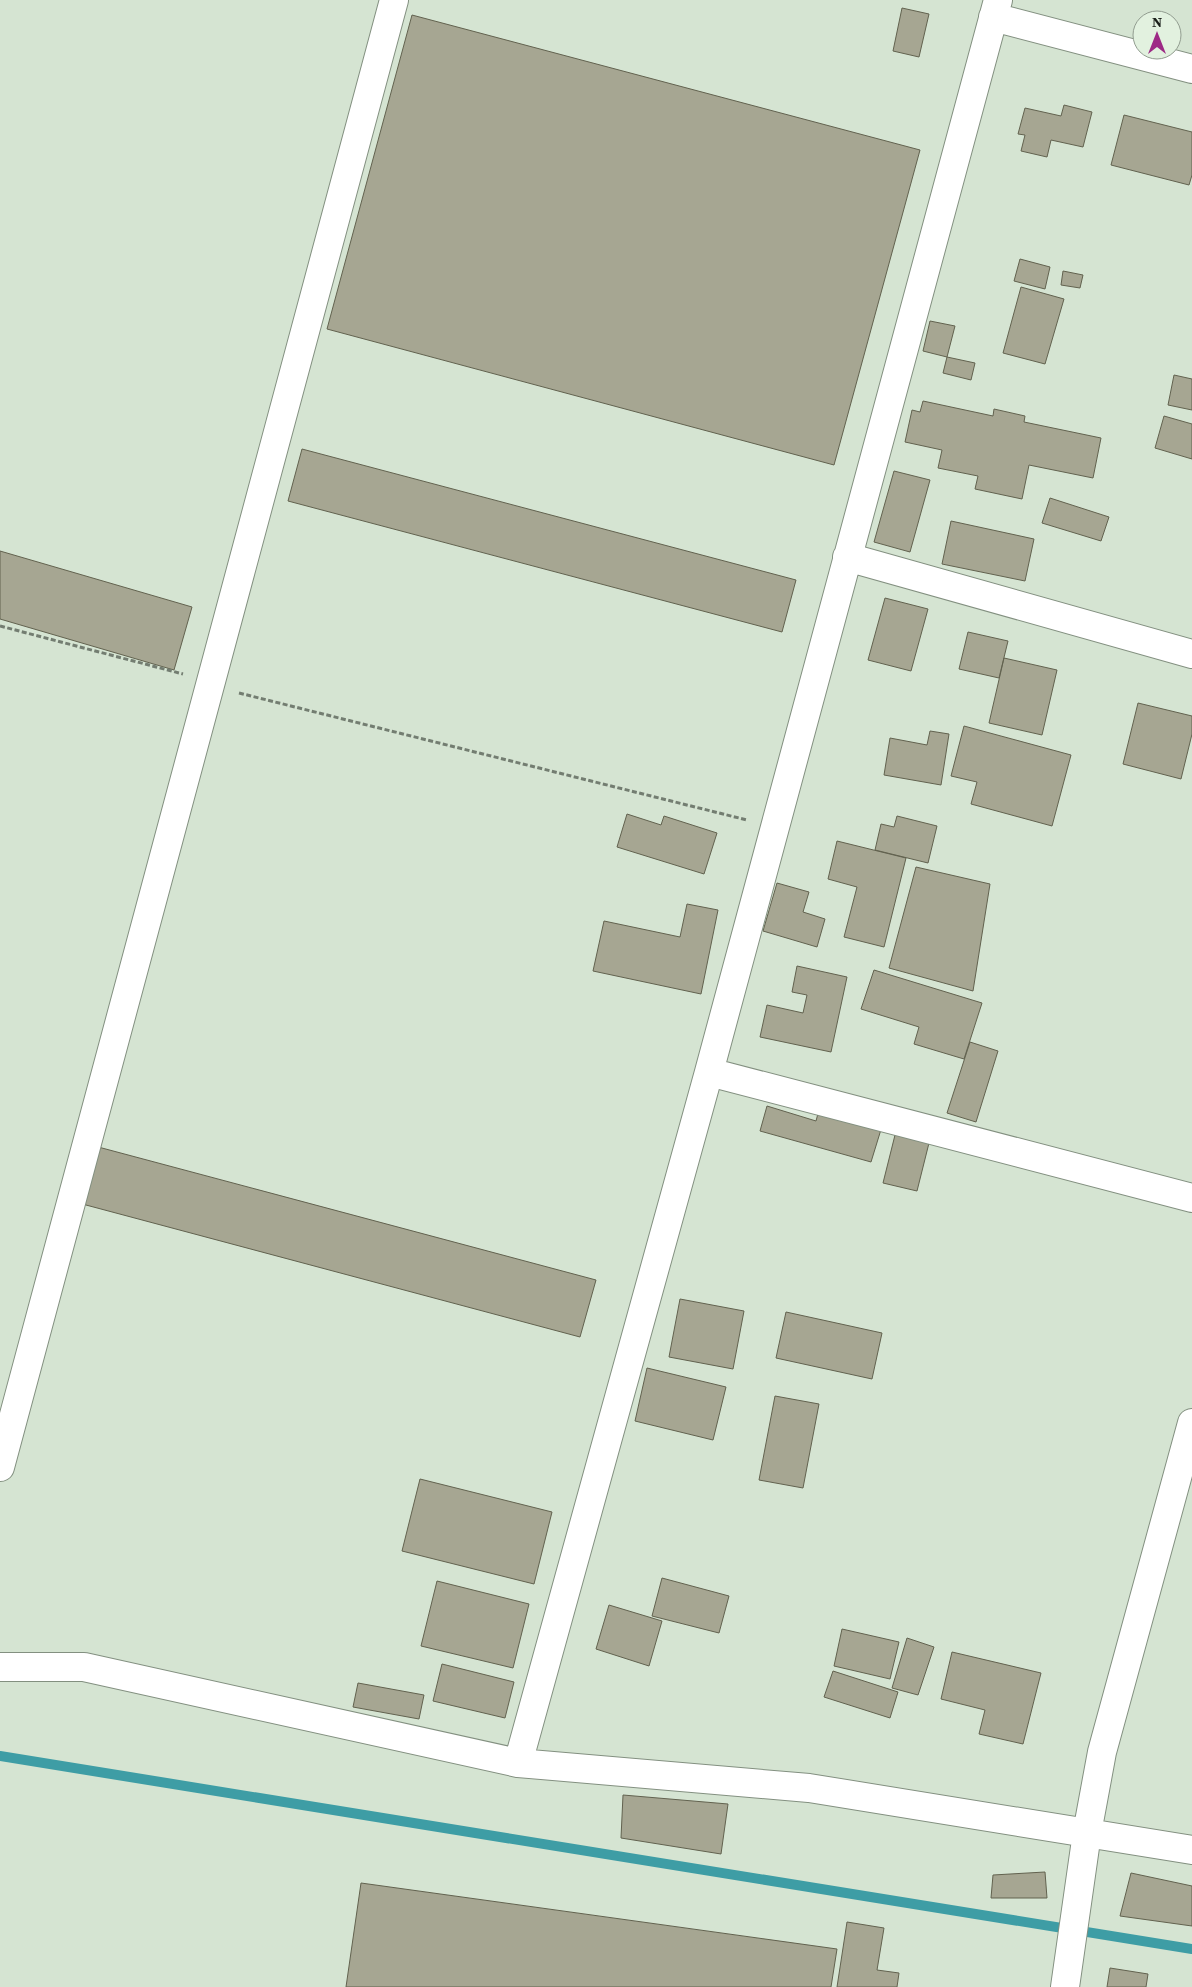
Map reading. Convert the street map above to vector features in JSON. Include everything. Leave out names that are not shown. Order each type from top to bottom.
[{"type":"street","points":[[0,1467],[394,0]]},
{"type":"street","points":[[518,1762],[710,1072],[774,826],[995,9],[1192,69]]},
{"type":"street","points":[[847,557],[1192,654]]},
{"type":"street","points":[[710,1072],[1192,1198]]},
{"type":"street","points":[[1065,1987],[1087,1833],[1102,1752],[1192,1423]]},
{"type":"street","points":[[0,1667],[84,1667],[518,1762],[809,1788],[1192,1850]]},
{"type":"path","points":[[0,626],[174,670],[209,685],[774,826]]},
{"type":"building","points":[[902,8],[929,14],[919,57],[893,51]]},
{"type":"building","points":[[412,15],[920,150],[834,465],[327,329]]},
{"type":"building","points":[[1064,105],[1092,112],[1083,147],[1051,140],[1047,157],[1021,151],[1025,135],[1018,134],[1025,108],[1061,116]]},
{"type":"building","points":[[1124,115],[1192,132],[1192,175],[1189,185],[1111,165]]},
{"type":"building","points":[[1020,259],[1050,267],[1045,289],[1014,281]]},
{"type":"building","points":[[1063,271],[1083,275],[1080,288],[1061,285]]},
{"type":"building","points":[[1021,287],[1064,299],[1045,364],[1003,353]]},
{"type":"building","points":[[930,321],[955,326],[947,357],[923,351]]},
{"type":"building","points":[[947,357],[975,363],[971,380],[943,373]]},
{"type":"building","points":[[1174,375],[1192,379],[1192,410],[1168,405]]},
{"type":"building","points":[[923,401],[993,416],[994,409],[1025,416],[1024,422],[1101,438],[1093,478],[1029,465],[1022,499],[975,489],[978,476],[938,468],[942,450],[905,442],[912,410],[920,412]]},
{"type":"building","points":[[1164,416],[1192,424],[1192,459],[1155,448]]},
{"type":"building","points":[[302,449],[796,580],[782,632],[288,501]]},
{"type":"building","points":[[894,471],[930,480],[910,552],[874,542]]},
{"type":"building","points":[[1050,498],[1109,517],[1101,541],[1042,523]]},
{"type":"building","points":[[951,521],[1034,539],[1025,581],[942,564]]},
{"type":"building","points":[[0,551],[192,607],[174,670],[0,619]]},
{"type":"building","points":[[885,598],[928,609],[911,671],[868,660]]},
{"type":"building","points":[[968,632],[1008,641],[999,678],[959,669]]},
{"type":"building","points":[[1004,658],[1057,670],[1042,735],[989,723]]},
{"type":"building","points":[[1138,703],[1192,716],[1192,734],[1181,779],[1123,764]]},
{"type":"building","points":[[964,726],[1071,755],[1052,826],[971,804],[977,782],[951,776]]},
{"type":"building","points":[[930,731],[949,734],[941,785],[884,775],[890,738],[927,745]]},
{"type":"building","points":[[627,814],[661,825],[664,816],[717,833],[704,874],[617,847]]},
{"type":"building","points":[[897,816],[937,826],[928,863],[875,850],[881,824],[894,827]]},
{"type":"building","points":[[837,841],[906,858],[884,947],[844,937],[857,887],[828,879]]},
{"type":"building","points":[[916,867],[990,884],[973,991],[889,968]]},
{"type":"building","points":[[777,883],[809,892],[803,912],[825,919],[817,947],[763,931]]},
{"type":"building","points":[[687,904],[718,910],[701,994],[593,971],[604,921],[680,937]]},
{"type":"building","points":[[797,966],[847,977],[831,1052],[760,1037],[767,1005],[803,1013],[807,995],[792,992]]},
{"type":"building","points":[[874,970],[982,1003],[964,1059],[914,1044],[919,1027],[861,1009]]},
{"type":"building","points":[[970,1042],[998,1051],[976,1122],[947,1113]]},
{"type":"building","points":[[767,1106],[816,1121],[820,1106],[883,1123],[871,1162],[760,1131]]},
{"type":"building","points":[[897,1127],[931,1135],[917,1191],[883,1183]]},
{"type":"building","points":[[87,1144],[596,1280],[580,1337],[71,1201]]},
{"type":"building","points":[[680,1299],[744,1311],[733,1369],[669,1357]]},
{"type":"building","points":[[786,1312],[882,1333],[872,1379],[776,1358]]},
{"type":"building","points":[[647,1368],[726,1387],[713,1440],[635,1421]]},
{"type":"building","points":[[775,1396],[819,1404],[803,1488],[759,1480]]},
{"type":"building","points":[[420,1479],[552,1512],[534,1584],[402,1551]]},
{"type":"building","points":[[662,1578],[729,1596],[719,1633],[652,1616]]},
{"type":"building","points":[[437,1581],[529,1604],[513,1668],[421,1646]]},
{"type":"building","points":[[609,1605],[662,1621],[649,1666],[596,1649]]},
{"type":"building","points":[[842,1629],[899,1642],[890,1679],[834,1666]]},
{"type":"building","points":[[907,1638],[934,1647],[918,1695],[892,1688]]},
{"type":"building","points":[[952,1652],[1041,1673],[1023,1744],[979,1734],[985,1710],[941,1699]]},
{"type":"building","points":[[442,1664],[514,1682],[505,1718],[433,1701]]},
{"type":"building","points":[[833,1671],[898,1692],[890,1718],[824,1697]]},
{"type":"building","points":[[358,1683],[424,1695],[419,1719],[353,1707]]},
{"type":"building","points":[[623,1795],[728,1804],[721,1854],[621,1838]]},
{"type":"building","points":[[1045,1872],[1047,1898],[991,1898],[993,1875]]},
{"type":"building","points":[[1131,1873],[1192,1886],[1192,1926],[1120,1916]]},
{"type":"building","points":[[361,1883],[837,1949],[831,1987],[346,1987]]},
{"type":"building","points":[[847,1922],[884,1928],[877,1970],[899,1973],[897,1987],[837,1987]]},
{"type":"building","points":[[1110,1968],[1148,1974],[1146,1987],[1107,1987]]},
{"type":"waterway","points":[[0,1756],[1192,1949]]}]
